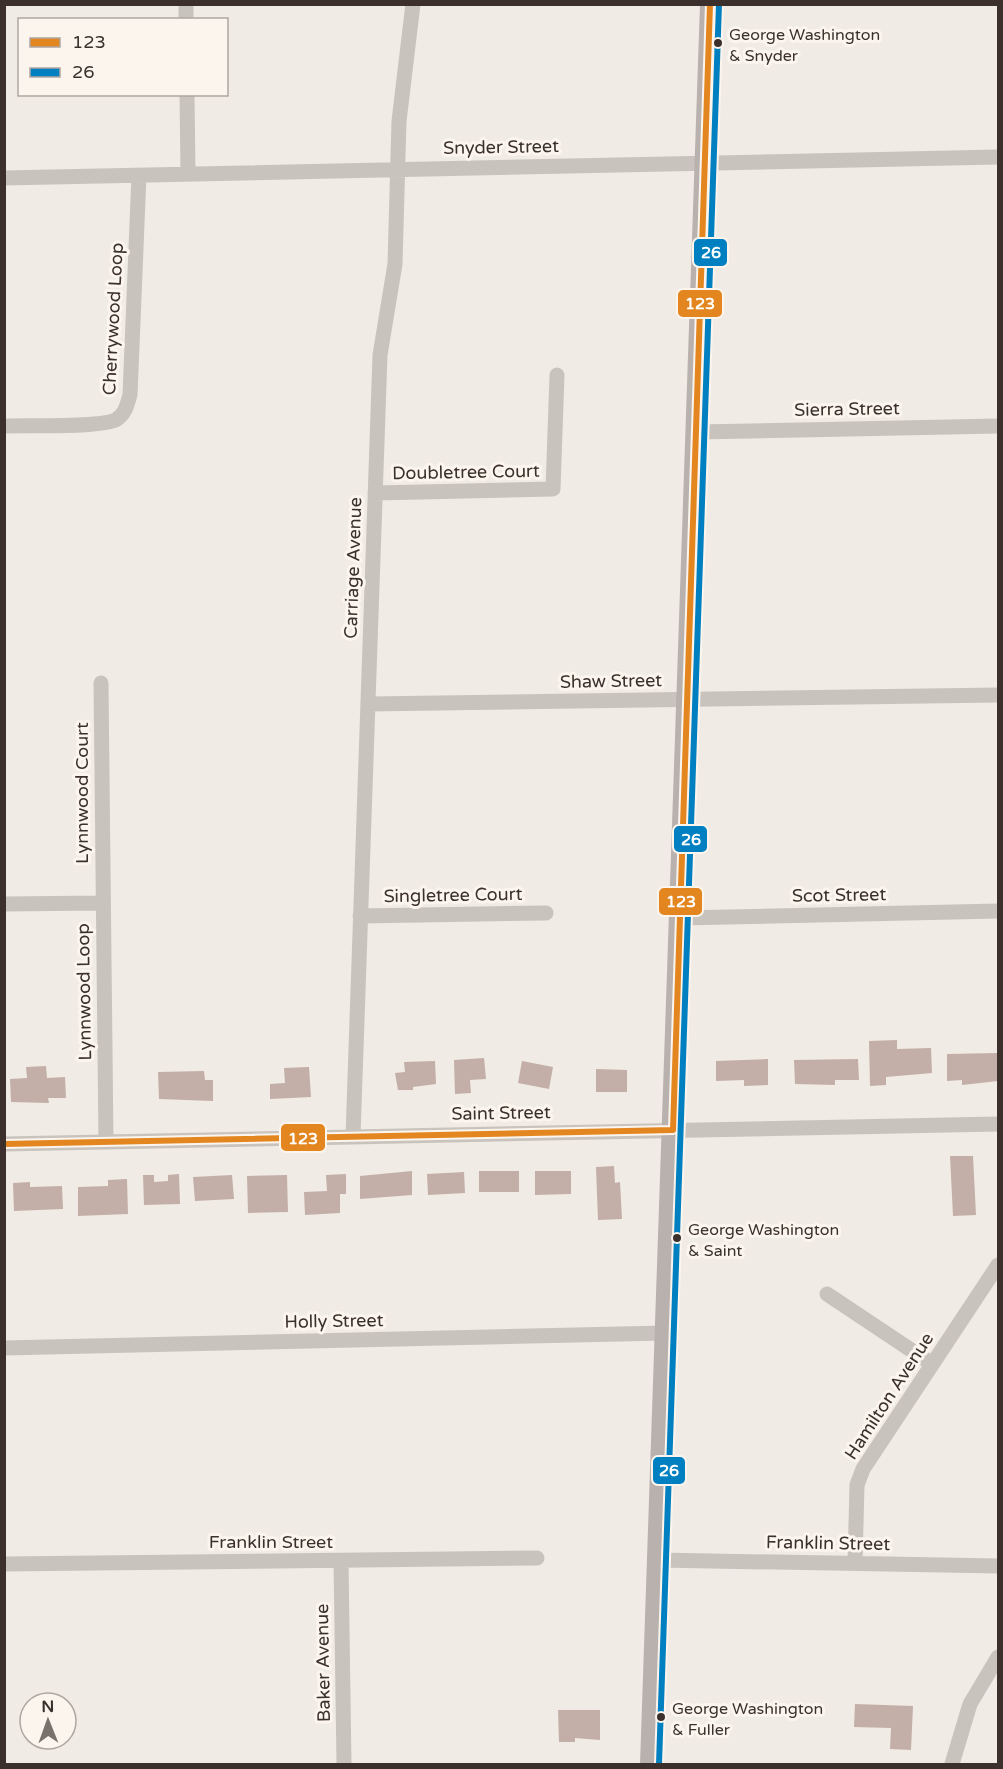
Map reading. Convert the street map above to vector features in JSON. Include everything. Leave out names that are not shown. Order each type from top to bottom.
[{"type":"main road","points":[[650,1764],[710,4]]},
{"type":"street","name":"Carriage Avenue","points":[[352,1136],[380,355],[395,264],[402,86],[413,4]]},
{"type":"street","points":[[187,96],[188,174]]},
{"type":"street","name":"Snyder Street","points":[[4,178],[999,157]]},
{"type":"street","name":"Cherrywood Loop","points":[[4,426],[100,424],[116,421],[126,410],[130,394],[140,175]]},
{"type":"street","name":"Doubletree Court","points":[[375,493],[553,489],[557,375]]},
{"type":"street","name":"Sierra Street","points":[[696,432],[999,426]]},
{"type":"street","name":"Lynnwood Court","points":[[101,683],[102,903]]},
{"type":"street","name":"Shaw Street","points":[[368,704],[999,695]]},
{"type":"street","name":"Lynnwood Loop","points":[[4,904],[102,903],[106,1142]]},
{"type":"street","name":"Scot Street","points":[[680,918],[999,911]]},
{"type":"street","name":"Singletree Court","points":[[360,916],[546,914]]},
{"type":"street","name":"Saint Street","points":[[4,1144],[999,1124]]},
{"type":"street","name":"Hamilton Avenue","points":[[855,1563],[856,1505],[860,1477],[999,1265]]},
{"type":"street","points":[[826,1294],[932,1364]]},
{"type":"street","name":"Holly Street","points":[[4,1348],[665,1333]]},
{"type":"street","name":"Franklin Street","points":[[4,1564],[537,1558]]},
{"type":"street","name":"Franklin Street","points":[[657,1560],[999,1566]]},
{"type":"street","name":"Baker Avenue","points":[[341,1561],[344,1764]]},
{"type":"street","points":[[952,1764],[970,1704],[999,1657]]},
{"type":"building","points":[[897,1040],[897,1049],[931,1048],[932,1073],[886,1077],[886,1085],[870,1086],[869,1041]]},
{"type":"building","points":[[997,1053],[998,1081],[962,1085],[962,1080],[947,1081],[947,1054]]},
{"type":"building","points":[[484,1058],[486,1079],[470,1080],[471,1093],[455,1094],[454,1060]]},
{"type":"building","points":[[768,1059],[768,1085],[744,1086],[744,1080],[716,1081],[716,1061]]},
{"type":"building","points":[[858,1059],[859,1080],[835,1080],[835,1085],[795,1084],[794,1060]]},
{"type":"building","points":[[435,1061],[436,1084],[413,1087],[413,1090],[398,1090],[395,1073],[405,1072],[404,1062]]},
{"type":"building","points":[[522,1061],[553,1067],[549,1089],[518,1083]]},
{"type":"building","points":[[46,1066],[47,1078],[65,1077],[66,1098],[48,1098],[49,1103],[11,1102],[10,1079],[27,1078],[26,1067]]},
{"type":"building","points":[[309,1067],[311,1097],[270,1099],[270,1084],[285,1083],[284,1068]]},
{"type":"building","points":[[596,1069],[627,1070],[627,1092],[596,1092]]},
{"type":"building","points":[[204,1071],[205,1080],[213,1080],[213,1101],[159,1099],[158,1072]]},
{"type":"building","points":[[950,1156],[973,1156],[976,1215],[953,1216]]},
{"type":"building","points":[[614,1166],[615,1183],[620,1182],[622,1219],[598,1220],[596,1167]]},
{"type":"building","points":[[412,1171],[412,1195],[360,1199],[360,1176]]},
{"type":"building","points":[[479,1171],[519,1171],[519,1192],[479,1192]]},
{"type":"building","points":[[535,1171],[571,1171],[571,1194],[535,1195]]},
{"type":"building","points":[[464,1172],[465,1193],[428,1195],[427,1174]]},
{"type":"building","points":[[179,1174],[180,1204],[144,1205],[143,1175],[154,1175],[154,1182],[168,1181],[168,1175]]},
{"type":"building","points":[[346,1174],[346,1194],[340,1194],[340,1213],[305,1215],[304,1192],[327,1191],[326,1175]]},
{"type":"building","points":[[232,1175],[234,1199],[195,1201],[193,1177]]},
{"type":"building","points":[[287,1175],[288,1212],[248,1213],[247,1176]]},
{"type":"building","points":[[127,1179],[128,1214],[78,1216],[78,1187],[108,1186],[108,1180]]},
{"type":"building","points":[[30,1182],[30,1187],[62,1186],[63,1209],[14,1211],[13,1183]]},
{"type":"building","points":[[855,1704],[913,1706],[911,1750],[890,1749],[891,1728],[854,1727]]},
{"type":"building","points":[[558,1710],[600,1710],[600,1740],[575,1738],[575,1742],[559,1742]]},
{"type":"transit line","name":"123","points":[[4,1144],[673,1130],[710,4]]},
{"type":"transit line","name":"26","points":[[659,1764],[719,4]]},
{"type":"place","name":"George Washington & Snyder","points":[[718,43]]},
{"type":"place","name":"George Washington & Saint","points":[[677,1238]]},
{"type":"place","name":"George Washington & Fuller","points":[[661,1717]]}]
